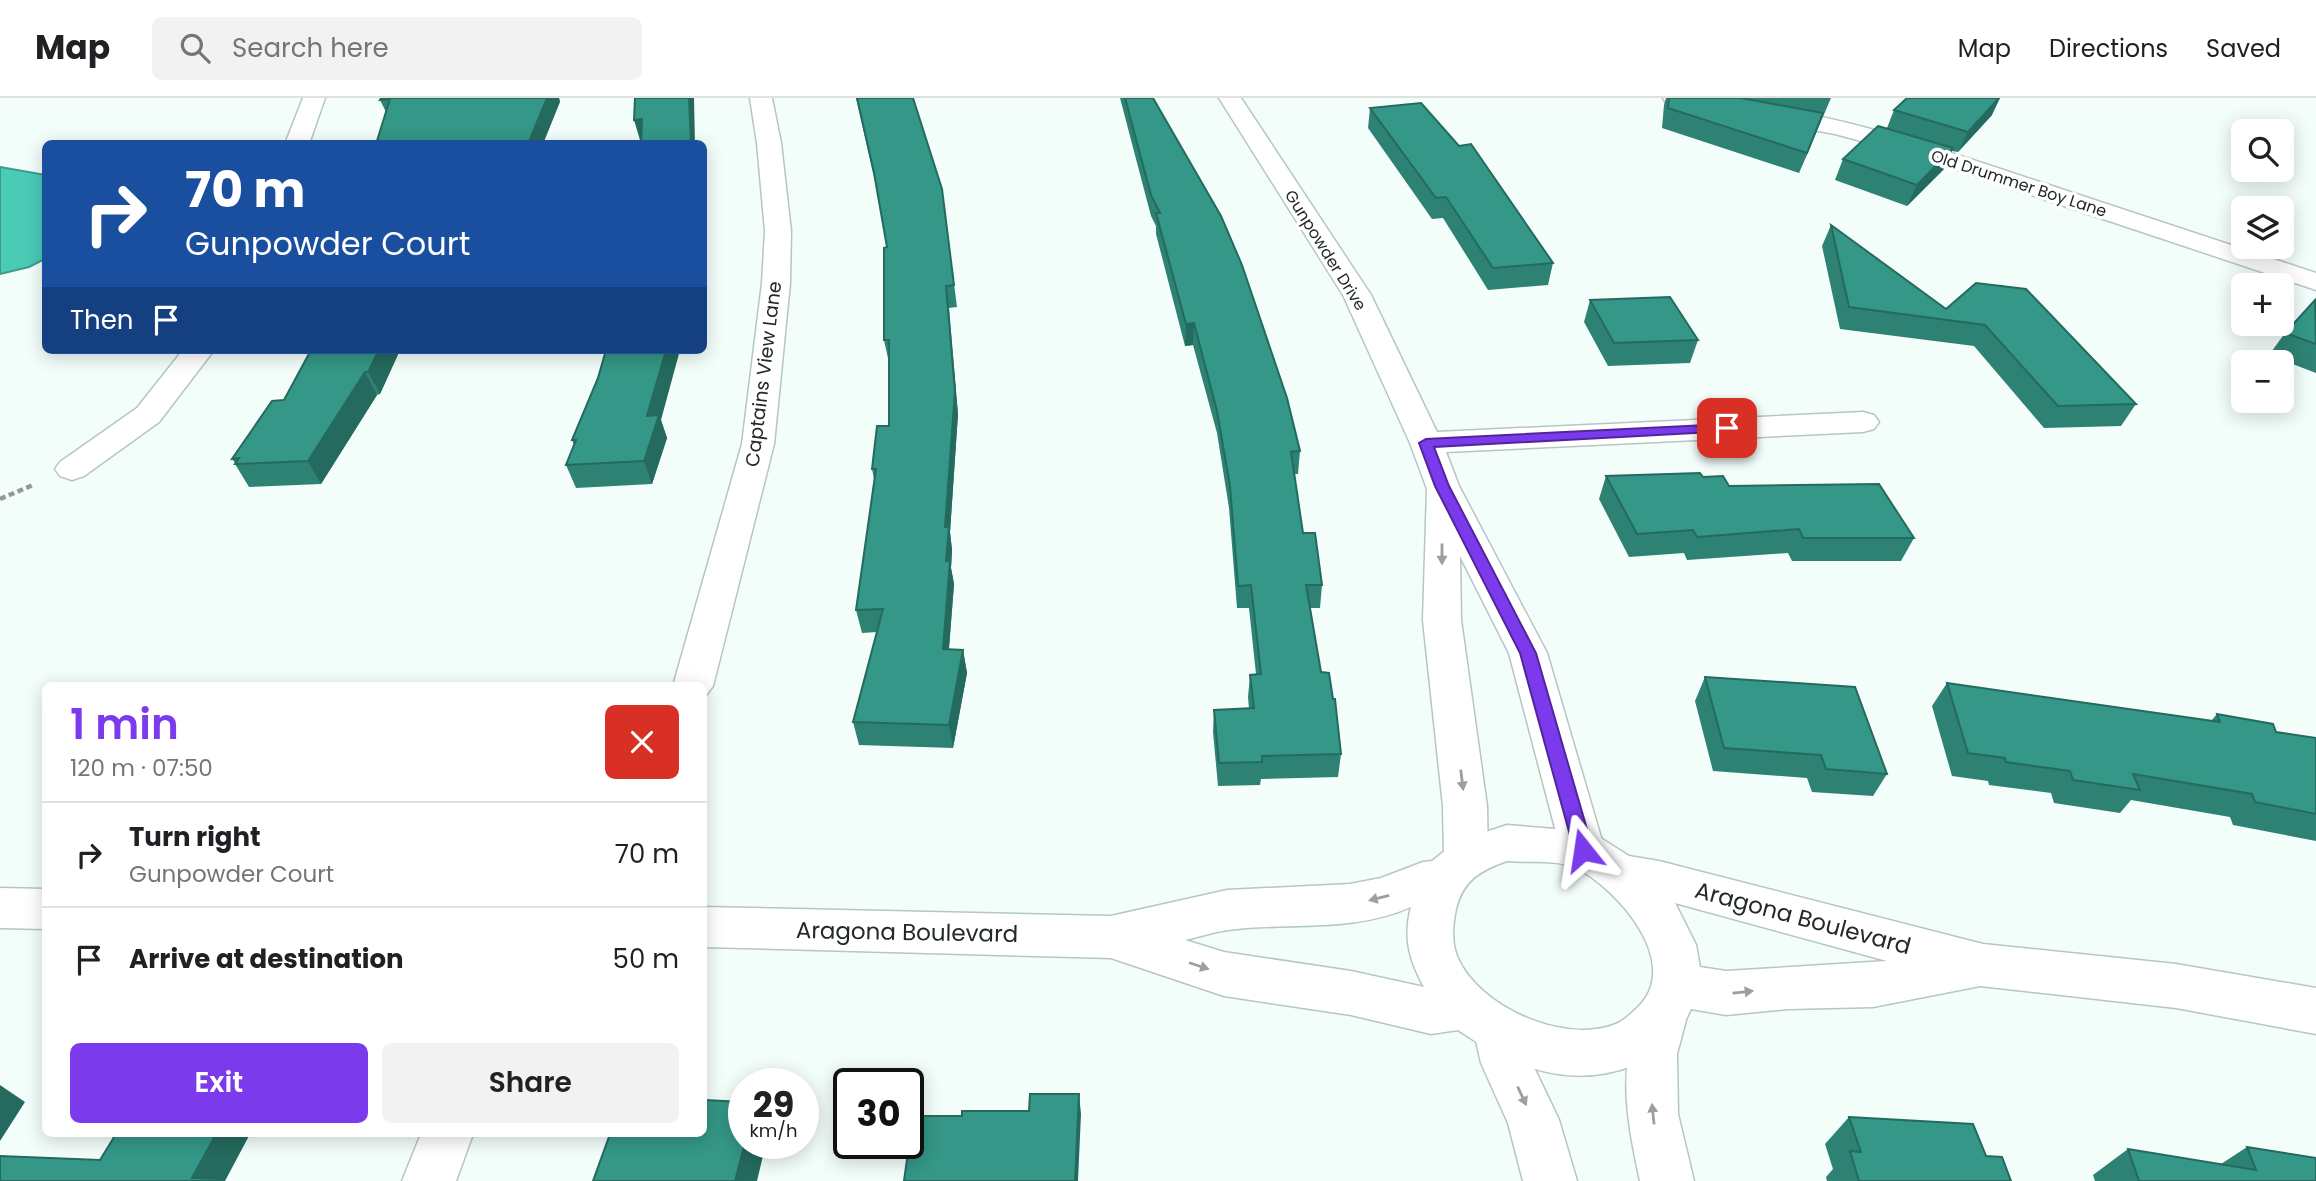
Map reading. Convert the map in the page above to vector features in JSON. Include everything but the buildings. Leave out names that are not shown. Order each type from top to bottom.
[{"type":"street","points":[[298,140],[314,98]]},
{"type":"street","name":"Captains View Lane","points":[[695,682],[760,431],[776,283],[778,231],[769,143],[761,98]]},
{"type":"street","name":"Gunpowder Drive","points":[[1230,98],[1357,295],[1426,443],[1442,486],[1528,653],[1583,850]]},
{"type":"street","name":"Old Drummer Boy Lane","points":[[1674,98],[1838,127],[1914,148],[2316,282]]},
{"type":"street","points":[[72,469],[148,415],[196,354]]},
{"type":"street","points":[[1426,443],[1863,422]]},
{"type":"street","name":"Gunpowder Drive","points":[[1442,486],[1442,620],[1465,806],[1455,869]]},
{"type":"street","points":[[1550,1181],[1533,1120],[1506,1063],[1482,1020],[1442,974],[1430,940],[1431,908],[1455,869],[1507,843],[1583,850],[1622,874],[1660,916],[1674,950],[1669,1001],[1652,1054],[1652,1114],[1667,1181]]},
{"type":"street","name":"Aragona Boulevard","points":[[707,927],[1111,937],[1227,909],[1350,904],[1386,897],[1455,869]]},
{"type":"street","name":"Aragona Boulevard","points":[[1622,874],[1659,880],[1983,965],[2176,986],[2316,1011]]},
{"type":"street","points":[[0,908],[42,909]]},
{"type":"street","name":"Aragona Boulevard","points":[[1111,937],[1224,974],[1352,993],[1482,1020]]},
{"type":"street","name":"Aragona Boulevard","points":[[1669,1001],[1788,987],[1872,985],[1983,965]]},
{"type":"street","points":[[1482,1020],[1544,1051],[1591,1055],[1634,1043],[1669,1001]]},
{"type":"street","points":[[429,1181],[446,1137]]},
{"type":"shaded area","points":[[0,167],[42,174],[42,260],[29,267],[0,274]]},
{"type":"route","points":[[1583,850],[1528,653],[1442,486],[1426,443],[1727,428]]}]
